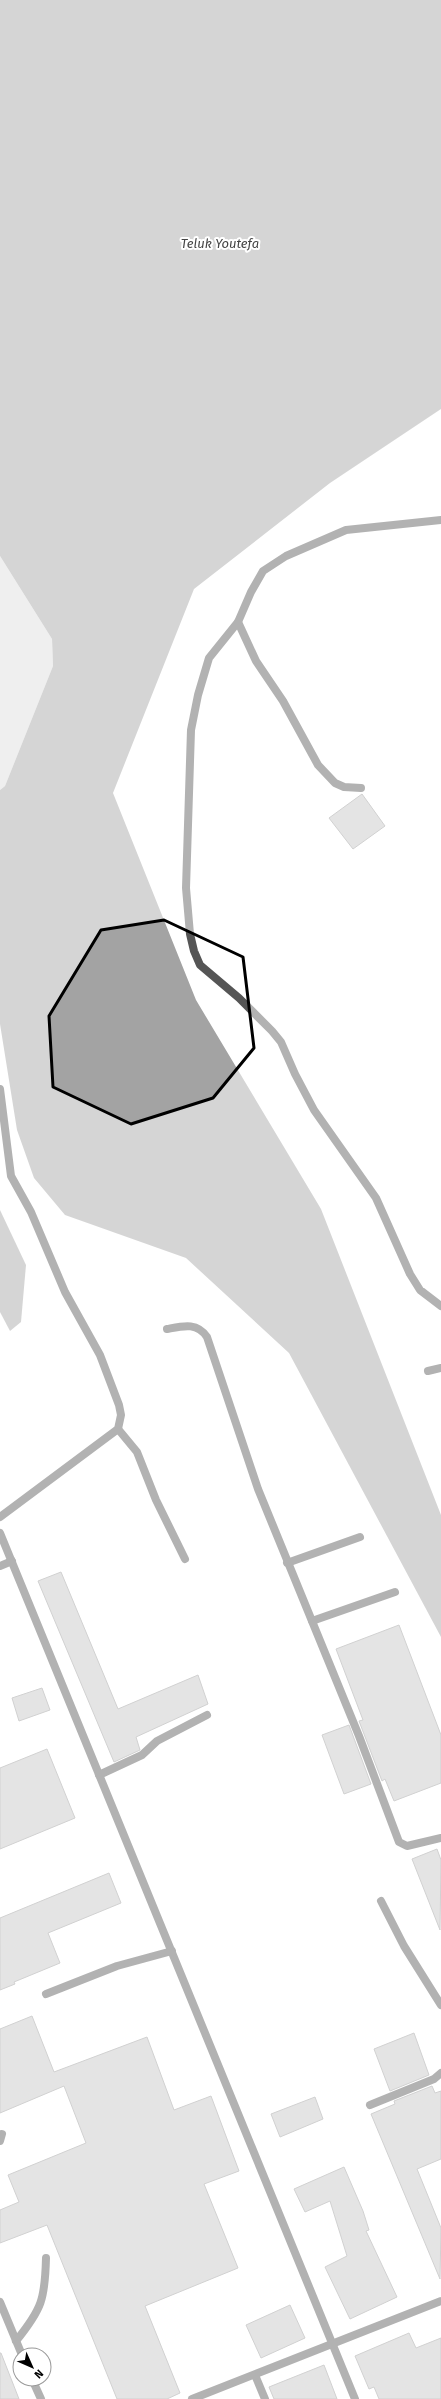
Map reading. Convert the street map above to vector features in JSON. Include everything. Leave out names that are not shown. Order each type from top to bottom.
[{"type":"street","points":[[441,520],[346,530],[286,556],[271,565],[260,576],[238,622],[209,658],[198,695],[192,730],[186,888],[190,934],[194,951],[200,965],[244,1004],[281,1042],[295,1074],[314,1110],[376,1198],[410,1274],[420,1290],[441,1306]]},
{"type":"street","points":[[238,622],[256,661],[283,701],[318,765],[335,783],[344,787],[361,788]]},
{"type":"street","points":[[0,1088],[11,1176],[31,1212],[65,1292],[100,1355],[119,1405],[121,1415],[118,1429],[0,1517]]},
{"type":"street","points":[[167,1329],[194,1326],[203,1332],[207,1338],[258,1489],[400,1842],[407,1846],[441,1838]]},
{"type":"street","points":[[428,1371],[441,1368]]},
{"type":"street","points":[[118,1429],[136,1452],[156,1500],[185,1559]]},
{"type":"street","points":[[0,1533],[356,2399]]},
{"type":"street","points":[[288,1563],[360,1537]]},
{"type":"street","points":[[0,1566],[12,1561]]},
{"type":"street","points":[[312,1621],[395,1592]]},
{"type":"street","points":[[100,1775],[142,1755],[157,1741],[207,1714]]},
{"type":"street","points":[[381,1901],[404,1946],[441,2005]]},
{"type":"street","points":[[46,1994],[117,1966],[172,1951]]},
{"type":"street","points":[[370,2105],[434,2079],[441,2072]]},
{"type":"street","points":[[16,2341],[29,2324],[43,2299],[45,2292],[46,2258]]},
{"type":"street","points":[[192,2399],[333,2345],[441,2301]]},
{"type":"street","points":[[0,2302],[19,2347]]},
{"type":"street","points":[[255,2375],[265,2399]]},
{"type":"street","points":[[36,2387],[41,2399]]},
{"type":"highlighted area","points":[[164,920],[243,957],[254,1048],[213,1098],[131,1124],[53,1087],[49,1016],[101,930]]},
{"type":"shaded area","points":[[0,556],[52,639],[53,666],[5,786],[0,790]]},
{"type":"water","name":"Teluk Youtefa","points":[[0,0],[441,0],[441,409],[330,483],[194,589],[113,793],[196,1000],[321,1209],[441,1515],[441,1637],[289,1353],[186,1258],[65,1215],[34,1178],[17,1130],[0,1024],[0,790],[5,786],[53,666],[52,639],[0,556]]},
{"type":"water","points":[[0,1210],[26,1265],[21,1322],[10,1331],[0,1312]]},
{"type":"building","points":[[362,794],[385,826],[353,849],[329,818]]},
{"type":"building","points":[[61,1572],[118,1709],[198,1675],[208,1704],[136,1737],[140,1750],[114,1762],[38,1581]]},
{"type":"building","points":[[399,1625],[441,1735],[441,1783],[394,1801],[385,1779],[382,1781],[359,1721],[363,1720],[336,1649]]},
{"type":"building","points":[[42,1688],[50,1710],[19,1721],[12,1698]]},
{"type":"building","points":[[349,1725],[371,1784],[344,1794],[322,1735]]},
{"type":"building","points":[[47,1749],[75,1818],[0,1849],[0,1768]]},
{"type":"building","points":[[437,1849],[441,1860],[440,1930],[412,1859]]},
{"type":"building","points":[[109,1873],[121,1903],[48,1933],[60,1963],[14,1982],[15,1984],[0,1990],[0,1918]]},
{"type":"building","points":[[32,2016],[54,2072],[147,2037],[174,2110],[211,2096],[239,2171],[204,2184],[238,2268],[145,2306],[180,2393],[167,2399],[117,2399],[47,2225],[0,2243],[0,2210],[19,2202],[8,2175],[86,2143],[64,2086],[0,2113],[0,2029]]},
{"type":"building","points":[[414,2033],[429,2075],[390,2091],[374,2049]]},
{"type":"building","points":[[432,2086],[435,2093],[441,2091],[441,2159],[417,2169],[441,2228],[440,2279],[371,2114],[395,2104],[394,2101]]},
{"type":"building","points":[[315,2097],[323,2119],[280,2137],[271,2114]]},
{"type":"building","points":[[344,2167],[363,2211],[369,2230],[366,2231],[397,2297],[350,2319],[325,2267],[347,2256],[330,2201],[305,2212],[294,2189]]},
{"type":"building","points":[[290,2305],[305,2338],[261,2358],[246,2325]]},
{"type":"building","points":[[409,2333],[416,2348],[441,2338],[441,2399],[379,2399],[374,2387],[369,2389],[355,2356]]},
{"type":"building","points":[[1,2353],[12,2381],[12,2387],[14,2387],[19,2399],[0,2399]]},
{"type":"building","points":[[324,2365],[337,2399],[274,2399],[269,2387]]}]
